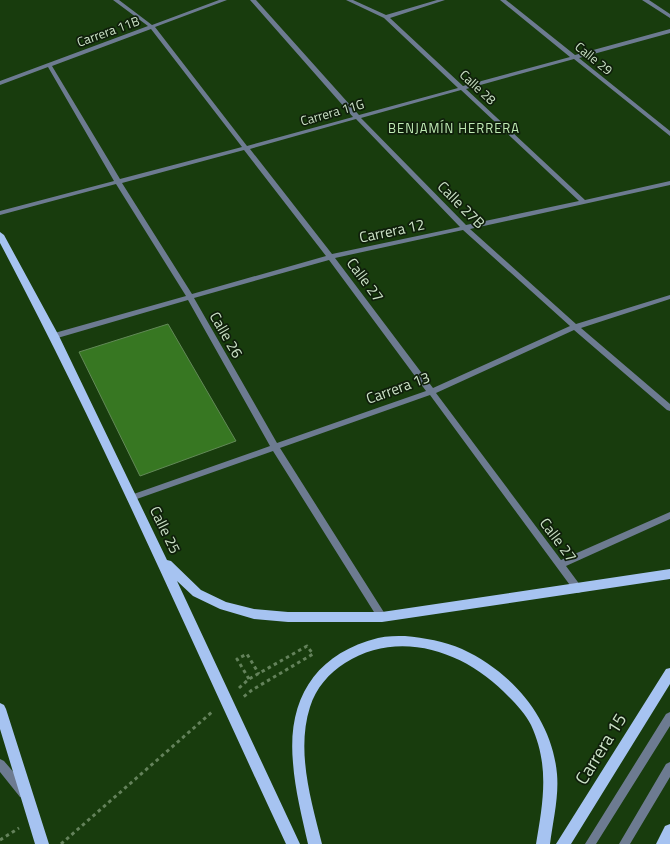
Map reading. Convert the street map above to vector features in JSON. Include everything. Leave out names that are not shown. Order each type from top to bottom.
[{"type":"main road","name":"Calle 25","points":[[0,235],[54,336],[162,560],[293,844]]},
{"type":"main road","points":[[162,560],[197,593],[224,606],[254,614],[288,617],[382,617],[670,574]]},
{"type":"main road","points":[[315,844],[304,793],[297,745],[302,712],[306,699],[319,677],[341,658],[357,649],[372,644],[405,640],[423,642],[441,647],[475,661],[503,681],[527,709],[536,724],[542,741],[549,764],[551,780],[543,844]]},
{"type":"main road","name":"Carrera 15","points":[[563,844],[670,673]]},
{"type":"main road","points":[[0,709],[42,844]]},
{"type":"main road","points":[[663,844],[670,831]]},
{"type":"street","name":"Calle 27","points":[[116,0],[152,27],[330,258],[578,588]]},
{"type":"street","name":"Carrera 11B","points":[[0,83],[224,0]]},
{"type":"street","name":"Calle 27B","points":[[253,0],[357,117],[465,228],[575,327],[670,408]]},
{"type":"street","name":"Calle 28","points":[[349,0],[386,17],[584,202]]},
{"type":"street","points":[[386,17],[442,0]]},
{"type":"street","name":"Calle 29","points":[[503,0],[575,56],[670,134]]},
{"type":"street","points":[[646,0],[670,16]]},
{"type":"street","name":"Carrera 11G","points":[[0,213],[246,148],[462,87],[670,31]]},
{"type":"street","name":"Calle 26","points":[[49,64],[118,182],[190,297],[275,447],[382,617]]},
{"type":"street","name":"Carrera 12","points":[[54,336],[330,258],[670,183]]},
{"type":"street","name":"Carrera 13","points":[[131,498],[431,392],[575,327],[670,297]]},
{"type":"street","points":[[560,565],[670,515]]},
{"type":"street","points":[[590,844],[670,717]]},
{"type":"street","points":[[0,764],[28,798]]},
{"type":"street","points":[[624,844],[670,767]]},
{"type":"path","points":[[238,690],[250,679],[307,646],[313,654],[252,690]]},
{"type":"path","points":[[250,679],[237,659],[247,654],[260,674]]},
{"type":"path","points":[[61,844],[214,710]]},
{"type":"building","points":[[168,324],[236,441],[140,476],[79,352]]},
{"type":"district","name":"BENJAMÍN HERRERA","points":[[454,128]]}]
